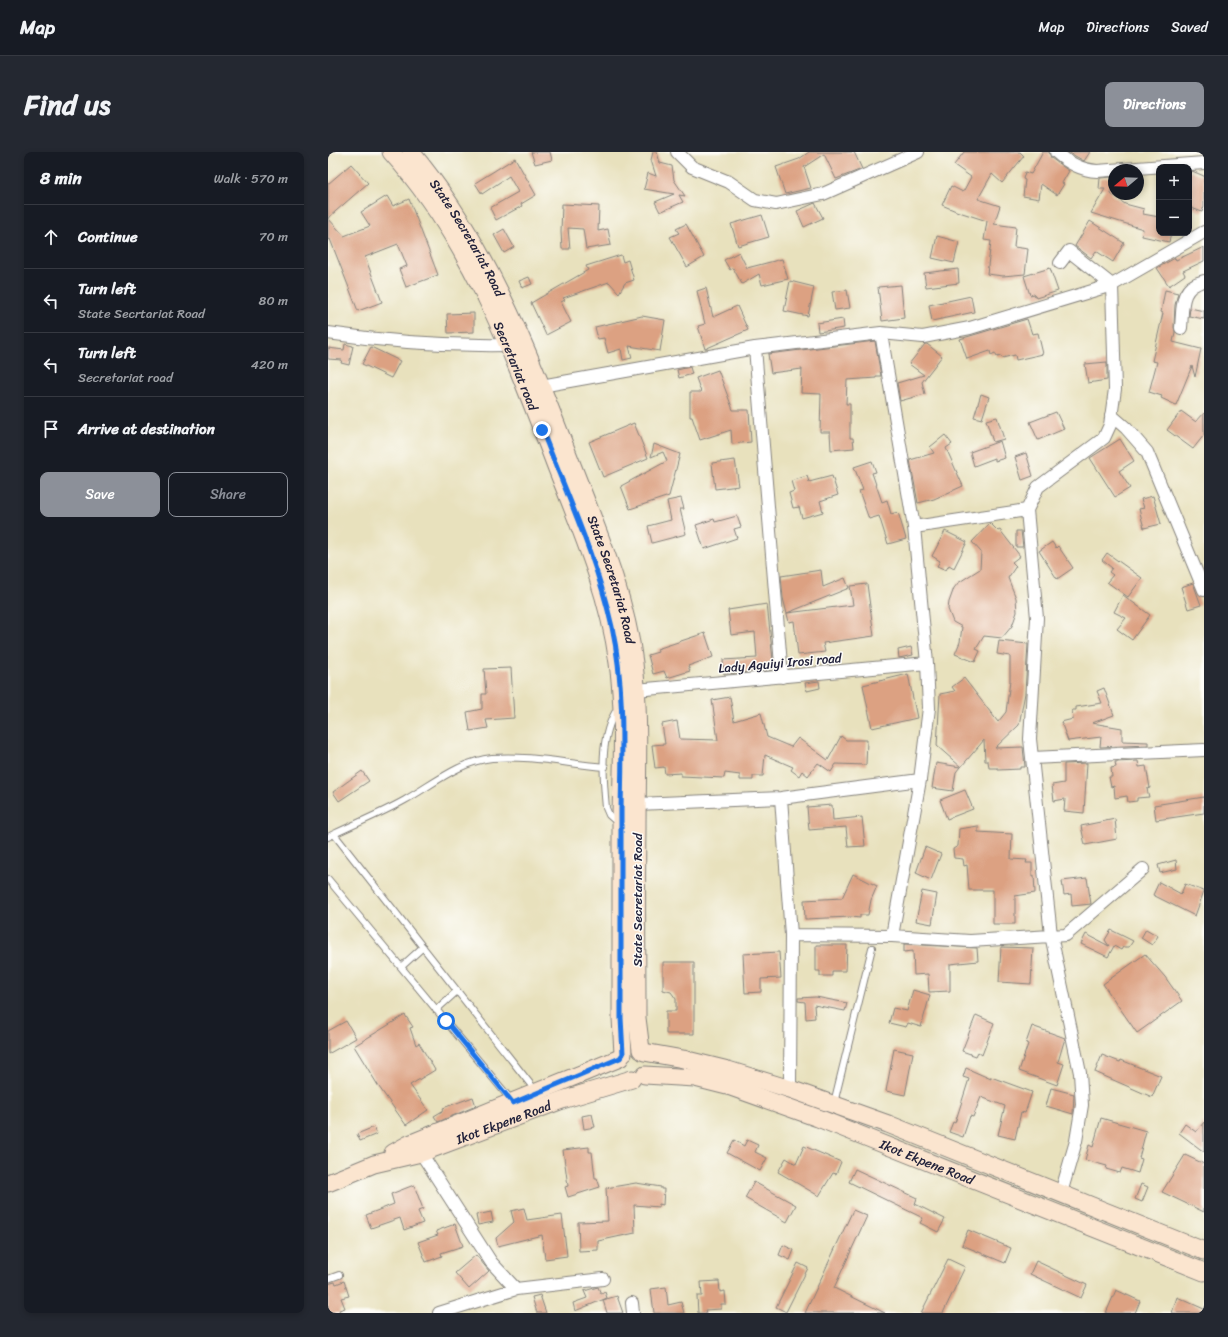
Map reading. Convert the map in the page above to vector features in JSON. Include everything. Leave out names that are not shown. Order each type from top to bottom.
[{"type":"street","name":"Secretariat road","points":[[391,152],[412,176],[453,234],[490,304],[509,345],[586,543],[612,626],[618,663],[621,703],[621,1056]]},
{"type":"street","name":"State Secretariat Road","points":[[412,152],[467,230],[502,294],[541,386],[602,543],[617,588],[627,626],[634,662],[638,717],[637,1018],[643,1051]]},
{"type":"street","points":[[677,152],[692,166],[729,182],[755,200],[776,204],[823,194],[918,152]]},
{"type":"street","points":[[1056,152],[1067,161],[1086,170],[1204,163]]},
{"type":"street","points":[[541,386],[755,348],[881,333],[922,337],[970,328],[1112,285],[1204,232]]},
{"type":"street","points":[[1060,263],[1069,251],[1112,285]]},
{"type":"street","points":[[1181,328],[1186,292],[1188,288],[1204,281]]},
{"type":"street","points":[[1061,1193],[1076,1141],[1082,1105],[1080,1073],[1051,936],[1030,739],[1037,618],[1028,510],[1038,487],[1104,438],[1110,425],[1115,389],[1112,285]]},
{"type":"street","points":[[328,333],[414,342],[474,346],[509,345]]},
{"type":"street","points":[[881,333],[914,527],[927,663],[929,708],[920,780],[892,936]]},
{"type":"street","points":[[755,348],[782,677]]},
{"type":"street","points":[[1111,416],[1126,428],[1147,452],[1204,590]]},
{"type":"street","points":[[914,527],[1028,510]]},
{"type":"street","name":"Lady Aguiyi Irosi road","points":[[636,690],[927,663]]},
{"type":"street","points":[[1032,758],[1204,750]]},
{"type":"street","points":[[637,804],[781,798],[920,780]]},
{"type":"street","points":[[781,798],[791,935],[790,1089]]},
{"type":"street","points":[[791,935],[892,936],[970,941],[1066,935],[1143,869]]},
{"type":"street","points":[[540,1100],[621,1056],[628,1050],[643,1051],[683,1059],[790,1089],[834,1104],[888,1124],[1204,1251]]},
{"type":"street","points":[[621,1056],[620,1069],[627,1077],[638,1077],[650,1064],[648,1057],[643,1051]]},
{"type":"street","name":"Ikot Ekpene Road","points":[[374,1164],[421,1153],[540,1100],[638,1077],[696,1078],[731,1087],[826,1121],[1204,1272]]},
{"type":"street","points":[[328,1183],[374,1164],[409,1144],[517,1109]]},
{"type":"street","points":[[421,1153],[491,1262],[516,1289]]},
{"type":"street","points":[[439,1313],[516,1289],[603,1279]]},
{"type":"lane","points":[[621,703],[613,715],[607,731],[605,767],[606,808],[609,815],[621,826]]},
{"type":"lane","points":[[540,1100],[458,991],[331,836],[404,801],[444,776],[471,764],[491,758],[514,758],[605,767]]},
{"type":"lane","points":[[328,879],[517,1109]]},
{"type":"lane","points":[[400,967],[423,947]]},
{"type":"lane","points":[[834,1104],[872,948]]},
{"type":"lane","points":[[436,1010],[458,991]]},
{"type":"lane","points":[[328,1279],[339,1275]]},
{"type":"building","points":[[531,152],[550,152],[552,160],[535,164]]},
{"type":"building","points":[[653,152],[657,152],[660,163],[672,166],[674,180],[685,196],[679,195],[683,202],[660,212],[655,202],[674,194],[644,189],[648,173],[656,176],[651,160]]},
{"type":"building","points":[[809,152],[854,152],[862,169],[836,179],[824,154],[804,167],[811,188],[785,194],[776,167],[799,159]]},
{"type":"building","points":[[964,152],[1020,152],[1024,156],[1002,183],[992,174],[978,199],[1000,206],[994,224],[1016,227],[1014,247],[1028,249],[1025,274],[1003,276],[987,274],[991,241],[984,240],[987,221],[942,205],[951,186],[963,192],[971,177],[954,165]]},
{"type":"building","points":[[1043,152],[1049,152],[1051,158],[1069,171],[1062,183],[1064,184],[1057,195],[1041,184],[1039,199],[1023,196],[1025,180],[1023,179],[1025,172],[1031,174]]},
{"type":"building","points":[[1068,152],[1090,152],[1084,161]]},
{"type":"building","points":[[515,158],[536,195],[521,204],[522,206],[496,220],[490,208],[518,192],[509,176],[482,194],[475,183]]},
{"type":"building","points":[[351,164],[368,183],[328,218],[328,184]]},
{"type":"building","points":[[1192,171],[1204,176],[1204,206],[1202,212],[1192,208]]},
{"type":"building","points":[[1108,177],[1108,200],[1119,200],[1125,204],[1144,209],[1143,214],[1156,216],[1156,236],[1170,236],[1169,242],[1142,236],[1143,229],[1091,213],[1105,189],[1099,189],[1100,178]]},
{"type":"building","points":[[387,196],[393,206],[409,199],[438,275],[406,287],[399,269],[407,266],[398,244],[365,257],[382,302],[358,311],[330,239],[328,241],[328,218],[344,236],[370,226],[361,212]]},
{"type":"building","points":[[815,203],[823,218],[804,227],[797,211]]},
{"type":"building","points":[[562,204],[599,206],[598,231],[608,229],[611,245],[586,249],[583,229],[568,228],[570,249],[562,249]]},
{"type":"building","points":[[762,215],[769,237],[738,246],[731,224]]},
{"type":"building","points":[[1090,221],[1124,243],[1113,262],[1096,251],[1091,258],[1075,246]]},
{"type":"building","points":[[686,224],[704,257],[687,267],[670,237],[679,233],[676,229]]},
{"type":"building","points":[[504,229],[514,247],[504,253],[494,235]]},
{"type":"building","points":[[937,236],[959,242],[954,263],[932,258]]},
{"type":"building","points":[[1204,247],[1204,261],[1183,271],[1185,275],[1169,286],[1157,268],[1175,258],[1176,260]]},
{"type":"building","points":[[739,252],[747,268],[782,259],[788,279],[762,285],[759,274],[742,284],[733,268],[730,270],[724,260]]},
{"type":"building","points":[[621,255],[623,262],[628,260],[634,280],[625,283],[619,293],[609,282],[563,298],[565,300],[561,302],[571,322],[546,335],[531,303],[588,270],[586,266]]},
{"type":"building","points":[[1050,268],[1058,291],[1036,298],[1034,294],[1030,295],[1024,276]]},
{"type":"building","points":[[958,269],[959,283],[926,287],[924,273]]},
{"type":"building","points":[[529,277],[532,284],[522,288],[519,281]]},
{"type":"building","points":[[790,281],[814,287],[808,316],[784,311]]},
{"type":"building","points":[[901,285],[904,318],[882,321],[878,287]]},
{"type":"building","points":[[706,288],[713,317],[737,306],[748,330],[705,349],[698,326],[705,324],[697,291]]},
{"type":"building","points":[[847,290],[850,308],[835,310],[832,292]]},
{"type":"building","points":[[1165,290],[1178,293],[1175,305],[1175,332],[1173,342],[1201,349],[1195,377],[1192,366],[1176,405],[1161,398],[1162,396],[1149,392],[1157,362],[1152,361],[1163,313],[1161,312]]},
{"type":"building","points":[[971,296],[974,312],[932,321],[929,305]]},
{"type":"building","points":[[1190,308],[1204,311],[1204,319],[1189,316]]},
{"type":"building","points":[[474,313],[474,332],[448,333],[447,314]]},
{"type":"building","points":[[642,316],[665,320],[660,351],[629,346],[632,358],[623,360],[621,349],[608,353],[604,338],[598,339],[595,327]]},
{"type":"building","points":[[843,319],[844,328],[818,332],[817,323]]},
{"type":"building","points":[[1027,319],[1032,334],[1038,333],[1043,354],[1016,360],[1015,355],[1002,358],[1001,356],[997,357],[995,353],[991,355],[990,351],[967,359],[960,339]]},
{"type":"building","points":[[875,341],[881,376],[876,376],[876,378],[847,380],[846,404],[850,404],[850,438],[853,438],[854,448],[831,450],[830,432],[820,432],[821,394],[801,393],[802,369],[771,373],[768,354]]},
{"type":"building","points":[[345,344],[353,346],[349,365],[341,363],[342,360],[328,359],[328,348],[344,350]]},
{"type":"building","points":[[925,344],[942,356],[922,382],[925,394],[900,401],[897,383],[924,375],[909,364]]},
{"type":"building","points":[[371,347],[400,361],[391,378],[362,364]]},
{"type":"building","points":[[1107,362],[1107,380],[1088,383],[1085,364]]},
{"type":"building","points":[[690,367],[692,374],[679,378],[677,370]]},
{"type":"building","points":[[718,370],[733,410],[749,410],[751,442],[732,444],[731,430],[700,440],[692,417],[690,417],[690,392],[701,392],[696,378]]},
{"type":"building","points":[[981,394],[989,397],[982,419],[974,417]]},
{"type":"building","points":[[1181,411],[1196,422],[1204,413],[1204,435],[1193,449],[1167,430]]},
{"type":"building","points":[[1056,412],[1064,429],[1038,440],[1030,422]]},
{"type":"building","points":[[997,417],[1004,439],[993,442],[986,420]]},
{"type":"building","points":[[634,423],[648,458],[603,477],[589,442]]},
{"type":"building","points":[[945,435],[952,444],[946,448],[963,486],[934,499],[918,503],[910,460],[934,453],[930,447]]},
{"type":"building","points":[[1120,439],[1134,461],[1119,471],[1130,488],[1115,497],[1090,458]]},
{"type":"building","points":[[1000,441],[1005,458],[995,461],[995,458],[974,466],[970,452]]},
{"type":"building","points":[[654,444],[680,454],[669,496],[630,509],[621,486],[667,461],[663,452],[651,457]]},
{"type":"building","points":[[1026,453],[1033,476],[1022,480],[1015,457]]},
{"type":"building","points":[[735,460],[739,486],[715,489],[712,463]]},
{"type":"building","points":[[872,461],[876,472],[872,473],[882,502],[887,500],[891,514],[898,512],[906,539],[888,544],[879,516],[869,519],[859,491],[863,490],[854,467]]},
{"type":"building","points":[[807,476],[809,482],[832,476],[838,495],[820,501],[823,512],[802,518],[799,507],[793,508],[789,493],[794,491],[791,481]]},
{"type":"building","points":[[1153,496],[1161,524],[1144,528],[1139,509],[1144,508],[1141,499]]},
{"type":"building","points":[[681,498],[684,509],[680,509],[686,534],[652,543],[648,526],[671,520],[667,501]]},
{"type":"building","points":[[737,516],[741,527],[734,529],[737,538],[704,549],[696,525],[714,519],[715,522]]},
{"type":"building","points":[[990,523],[998,531],[1000,530],[1020,556],[1012,562],[1016,566],[1008,578],[1016,598],[1017,612],[1012,626],[1002,638],[984,636],[976,649],[980,651],[975,662],[955,654],[960,642],[962,627],[953,622],[948,609],[954,588],[958,583],[980,569],[981,552],[972,542]]},
{"type":"building","points":[[945,531],[967,542],[954,568],[949,565],[946,570],[937,566],[940,561],[932,556]]},
{"type":"building","points":[[1016,531],[1021,531],[1023,547],[1016,547]]},
{"type":"building","points":[[1052,542],[1056,548],[1058,546],[1073,568],[1057,579],[1039,551]]},
{"type":"building","points":[[1107,553],[1142,578],[1128,597],[1107,582],[1113,575],[1109,572],[1112,568],[1102,560]]},
{"type":"building","points":[[821,570],[823,587],[845,578],[849,588],[787,613],[853,605],[850,586],[867,584],[874,636],[823,643],[825,652],[798,655],[794,621],[789,622],[783,598],[781,576]]},
{"type":"building","points":[[1193,583],[1201,605],[1188,609],[1181,587]]},
{"type":"building","points":[[1123,595],[1150,615],[1132,640],[1117,629],[1126,618],[1114,612]]},
{"type":"building","points":[[767,604],[774,670],[724,674],[723,660],[757,658],[755,632],[731,635],[728,610]]},
{"type":"building","points":[[705,633],[713,657],[688,666],[690,671],[667,678],[664,671],[653,674],[648,655],[658,652],[657,649]]},
{"type":"building","points":[[999,641],[1028,644],[1025,693],[1019,725],[995,748],[1023,747],[1025,767],[1020,767],[1020,769],[998,770],[998,768],[989,768],[988,761],[985,761],[984,740],[961,767],[937,746],[940,694],[955,691],[952,687],[964,678],[998,722],[1006,712],[1010,681],[1010,656],[997,654]]},
{"type":"building","points":[[911,647],[913,655],[899,658],[898,650]]},
{"type":"building","points":[[511,668],[514,718],[486,720],[488,728],[470,731],[467,712],[482,709],[482,694],[486,694],[484,669]]},
{"type":"building","points":[[908,674],[917,718],[872,728],[863,685]]},
{"type":"building","points":[[819,681],[820,688],[807,691],[805,683]]},
{"type":"building","points":[[1104,688],[1114,715],[1092,723],[1122,728],[1122,741],[1148,742],[1148,745],[1100,747],[1101,737],[1068,741],[1061,722],[1073,719],[1072,710],[1076,710],[1076,707],[1102,703],[1097,691]]},
{"type":"building","points":[[730,697],[734,721],[761,713],[767,737],[791,747],[798,738],[828,760],[841,736],[846,740],[867,740],[866,765],[836,764],[831,772],[818,763],[808,776],[802,771],[799,776],[791,770],[793,767],[765,755],[763,776],[753,776],[753,780],[740,780],[740,775],[725,773],[724,778],[681,776],[681,773],[665,774],[664,767],[655,768],[652,745],[665,744],[662,724],[677,721],[680,739],[718,740],[712,700]]},
{"type":"building","points":[[1138,761],[1139,767],[1146,766],[1150,788],[1147,789],[1149,797],[1137,798],[1137,801],[1128,802],[1127,796],[1115,798],[1114,786],[1111,787],[1109,777],[1112,777],[1111,768],[1116,767],[1115,762]]},
{"type":"building","points":[[936,763],[960,767],[956,772],[953,791],[932,788]]},
{"type":"building","points":[[1087,763],[1084,813],[1064,811],[1065,799],[1054,801],[1052,785],[1064,783],[1064,764]]},
{"type":"building","points":[[362,771],[369,781],[339,801],[333,792]]},
{"type":"building","points":[[965,790],[973,809],[947,819],[940,800]]},
{"type":"building","points":[[1204,797],[1204,813],[1156,820],[1154,805]]},
{"type":"building","points":[[832,805],[833,820],[862,817],[865,846],[848,847],[846,827],[809,830],[807,807]]},
{"type":"building","points":[[1115,819],[1117,839],[1085,845],[1081,826]]},
{"type":"building","points":[[978,826],[978,832],[1012,834],[1011,859],[1027,860],[1026,863],[1032,863],[1032,876],[1034,875],[1035,893],[1015,896],[1015,924],[993,924],[993,890],[969,890],[967,865],[964,866],[963,859],[954,858],[953,849],[958,846],[959,829]]},
{"type":"building","points":[[925,847],[941,854],[931,880],[916,873]]},
{"type":"building","points":[[1176,860],[1177,869],[1160,873],[1158,865]]},
{"type":"building","points":[[853,874],[877,886],[871,900],[868,915],[860,915],[860,918],[805,919],[804,900],[842,898]]},
{"type":"building","points":[[1087,878],[1091,904],[1072,906],[1071,894],[1064,895],[1062,881]]},
{"type":"building","points":[[1159,882],[1181,894],[1185,884],[1204,891],[1195,916],[1153,895]]},
{"type":"building","points":[[922,891],[937,894],[932,924],[916,921]]},
{"type":"building","points":[[1146,929],[1158,936],[1152,945],[1141,938]]},
{"type":"building","points":[[1111,930],[1133,941],[1129,947],[1123,947],[1121,950],[1114,946],[1108,957],[1081,944],[1086,934],[1109,946],[1105,940]]},
{"type":"building","points":[[904,944],[977,948],[978,961],[950,964],[950,991],[929,992],[928,974],[914,975],[913,951],[904,952]]},
{"type":"building","points":[[816,945],[847,945],[846,971],[832,971],[832,976],[820,976],[820,971],[816,971]]},
{"type":"building","points":[[1001,947],[1033,948],[1031,984],[999,982]]},
{"type":"building","points":[[779,952],[781,978],[761,979],[761,992],[745,993],[743,954]]},
{"type":"building","points":[[1145,954],[1165,977],[1182,1001],[1137,1033],[1103,984]]},
{"type":"building","points":[[663,962],[694,962],[694,1034],[666,1034],[666,1011],[676,1011],[676,999],[671,992],[663,990]]},
{"type":"building","points":[[913,990],[930,995],[921,1027],[908,1023],[906,1027],[889,1023],[893,1008],[907,1011]]},
{"type":"building","points":[[816,997],[847,1003],[845,1011],[814,1005],[815,1018],[806,1019],[805,1002],[798,1001],[798,998]]},
{"type":"building","points":[[405,1015],[413,1027],[410,1028],[416,1045],[419,1043],[435,1070],[410,1085],[428,1110],[406,1125],[379,1087],[354,1046]]},
{"type":"building","points":[[976,1015],[994,1023],[982,1055],[978,1052],[976,1056],[962,1051]]},
{"type":"building","points":[[346,1021],[356,1038],[328,1054],[328,1031]]},
{"type":"building","points":[[1032,1026],[1065,1038],[1058,1062],[1064,1064],[1057,1085],[1019,1071]]},
{"type":"building","points":[[894,1049],[913,1053],[905,1095],[886,1091]]},
{"type":"building","points":[[1102,1055],[1120,1062],[1121,1060],[1161,1076],[1152,1097],[1095,1072]]},
{"type":"building","points":[[966,1068],[991,1079],[991,1077],[1032,1092],[1025,1113],[1021,1112],[1015,1139],[998,1135],[1005,1106],[981,1097],[973,1117],[970,1116],[963,1137],[949,1132],[953,1122],[955,1123],[969,1079],[963,1077]]},
{"type":"building","points":[[1051,1088],[1074,1094],[1073,1114],[1046,1106]]},
{"type":"building","points":[[473,1097],[476,1106],[438,1122],[434,1116],[444,1110],[443,1108]]},
{"type":"building","points":[[592,1114],[595,1127],[584,1129],[582,1116]]},
{"type":"building","points":[[1101,1118],[1146,1131],[1139,1158],[1142,1159],[1138,1173],[1122,1168],[1120,1173],[1106,1169],[1107,1166],[1085,1160],[1089,1145],[1093,1147]]},
{"type":"building","points":[[1204,1122],[1204,1152],[1179,1133],[1185,1124],[1196,1132]]},
{"type":"building","points":[[374,1127],[377,1134],[360,1141],[357,1134]]},
{"type":"building","points":[[734,1140],[744,1146],[747,1140],[758,1145],[755,1152],[767,1158],[760,1171],[727,1153]]},
{"type":"building","points":[[804,1146],[841,1162],[836,1174],[833,1173],[819,1196],[778,1172],[786,1158],[796,1164]]},
{"type":"building","points":[[589,1147],[589,1152],[592,1152],[595,1178],[597,1178],[600,1187],[568,1197],[565,1187],[568,1186],[563,1150]]},
{"type":"building","points":[[1185,1155],[1204,1164],[1204,1212],[1162,1192]]},
{"type":"building","points":[[855,1169],[917,1198],[915,1204],[945,1219],[938,1232],[920,1223],[923,1218],[849,1182]]},
{"type":"building","points":[[754,1182],[796,1205],[787,1222],[745,1198]]},
{"type":"building","points":[[636,1183],[661,1187],[661,1189],[664,1189],[663,1205],[659,1204],[659,1207],[634,1205],[635,1233],[598,1241],[598,1250],[579,1251],[578,1222],[608,1221],[606,1188]]},
{"type":"building","points":[[1141,1184],[1148,1187],[1142,1202],[1135,1199]]},
{"type":"building","points":[[414,1185],[423,1209],[418,1211],[423,1223],[404,1230],[400,1218],[371,1228],[366,1215],[394,1204],[391,1194]]},
{"type":"building","points":[[524,1208],[527,1220],[562,1215],[567,1256],[545,1259],[542,1235],[498,1246],[496,1238],[514,1222],[511,1211]]},
{"type":"building","points":[[853,1210],[867,1216],[834,1288],[885,1313],[805,1313]]},
{"type":"building","points":[[491,1212],[493,1222],[478,1225],[476,1215]]},
{"type":"building","points":[[455,1224],[463,1246],[441,1253],[442,1256],[426,1262],[418,1242],[438,1235],[436,1231]]},
{"type":"building","points":[[968,1230],[1011,1248],[1005,1263],[962,1245]]},
{"type":"building","points":[[783,1245],[794,1250],[790,1260],[779,1255]]},
{"type":"building","points":[[476,1255],[489,1271],[469,1289],[455,1273]]},
{"type":"building","points":[[948,1259],[965,1267],[943,1313],[921,1313]]},
{"type":"building","points":[[1036,1261],[1087,1285],[1081,1298],[1030,1274]]},
{"type":"building","points":[[798,1263],[808,1268],[786,1312],[776,1307]]},
{"type":"building","points":[[344,1281],[349,1296],[341,1298],[345,1308],[339,1310],[340,1313],[328,1313],[328,1284],[335,1282],[336,1284]]},
{"type":"building","points":[[719,1281],[720,1292],[725,1291],[726,1304],[721,1304],[721,1309],[705,1310],[706,1313],[698,1313],[697,1296],[702,1296],[701,1282]]},
{"type":"building","points":[[598,1287],[601,1294],[605,1292],[607,1298],[575,1311],[573,1303],[587,1298],[584,1291]]},
{"type":"building","points":[[666,1287],[668,1305],[681,1302],[684,1313],[654,1313],[651,1289]]},
{"type":"building","points":[[1116,1290],[1140,1301],[1135,1313],[1106,1313]]},
{"type":"building","points":[[540,1295],[546,1313],[537,1313],[532,1297]]},
{"type":"building","points":[[617,1296],[623,1313],[607,1313],[603,1300]]},
{"type":"building","points":[[1177,1297],[1204,1309],[1204,1313],[1172,1313]]},
{"type":"route","points":[[446,1021],[513,1103],[620,1058],[623,1054],[621,1018],[622,718],[618,663],[612,626],[586,543],[542,430]]}]
